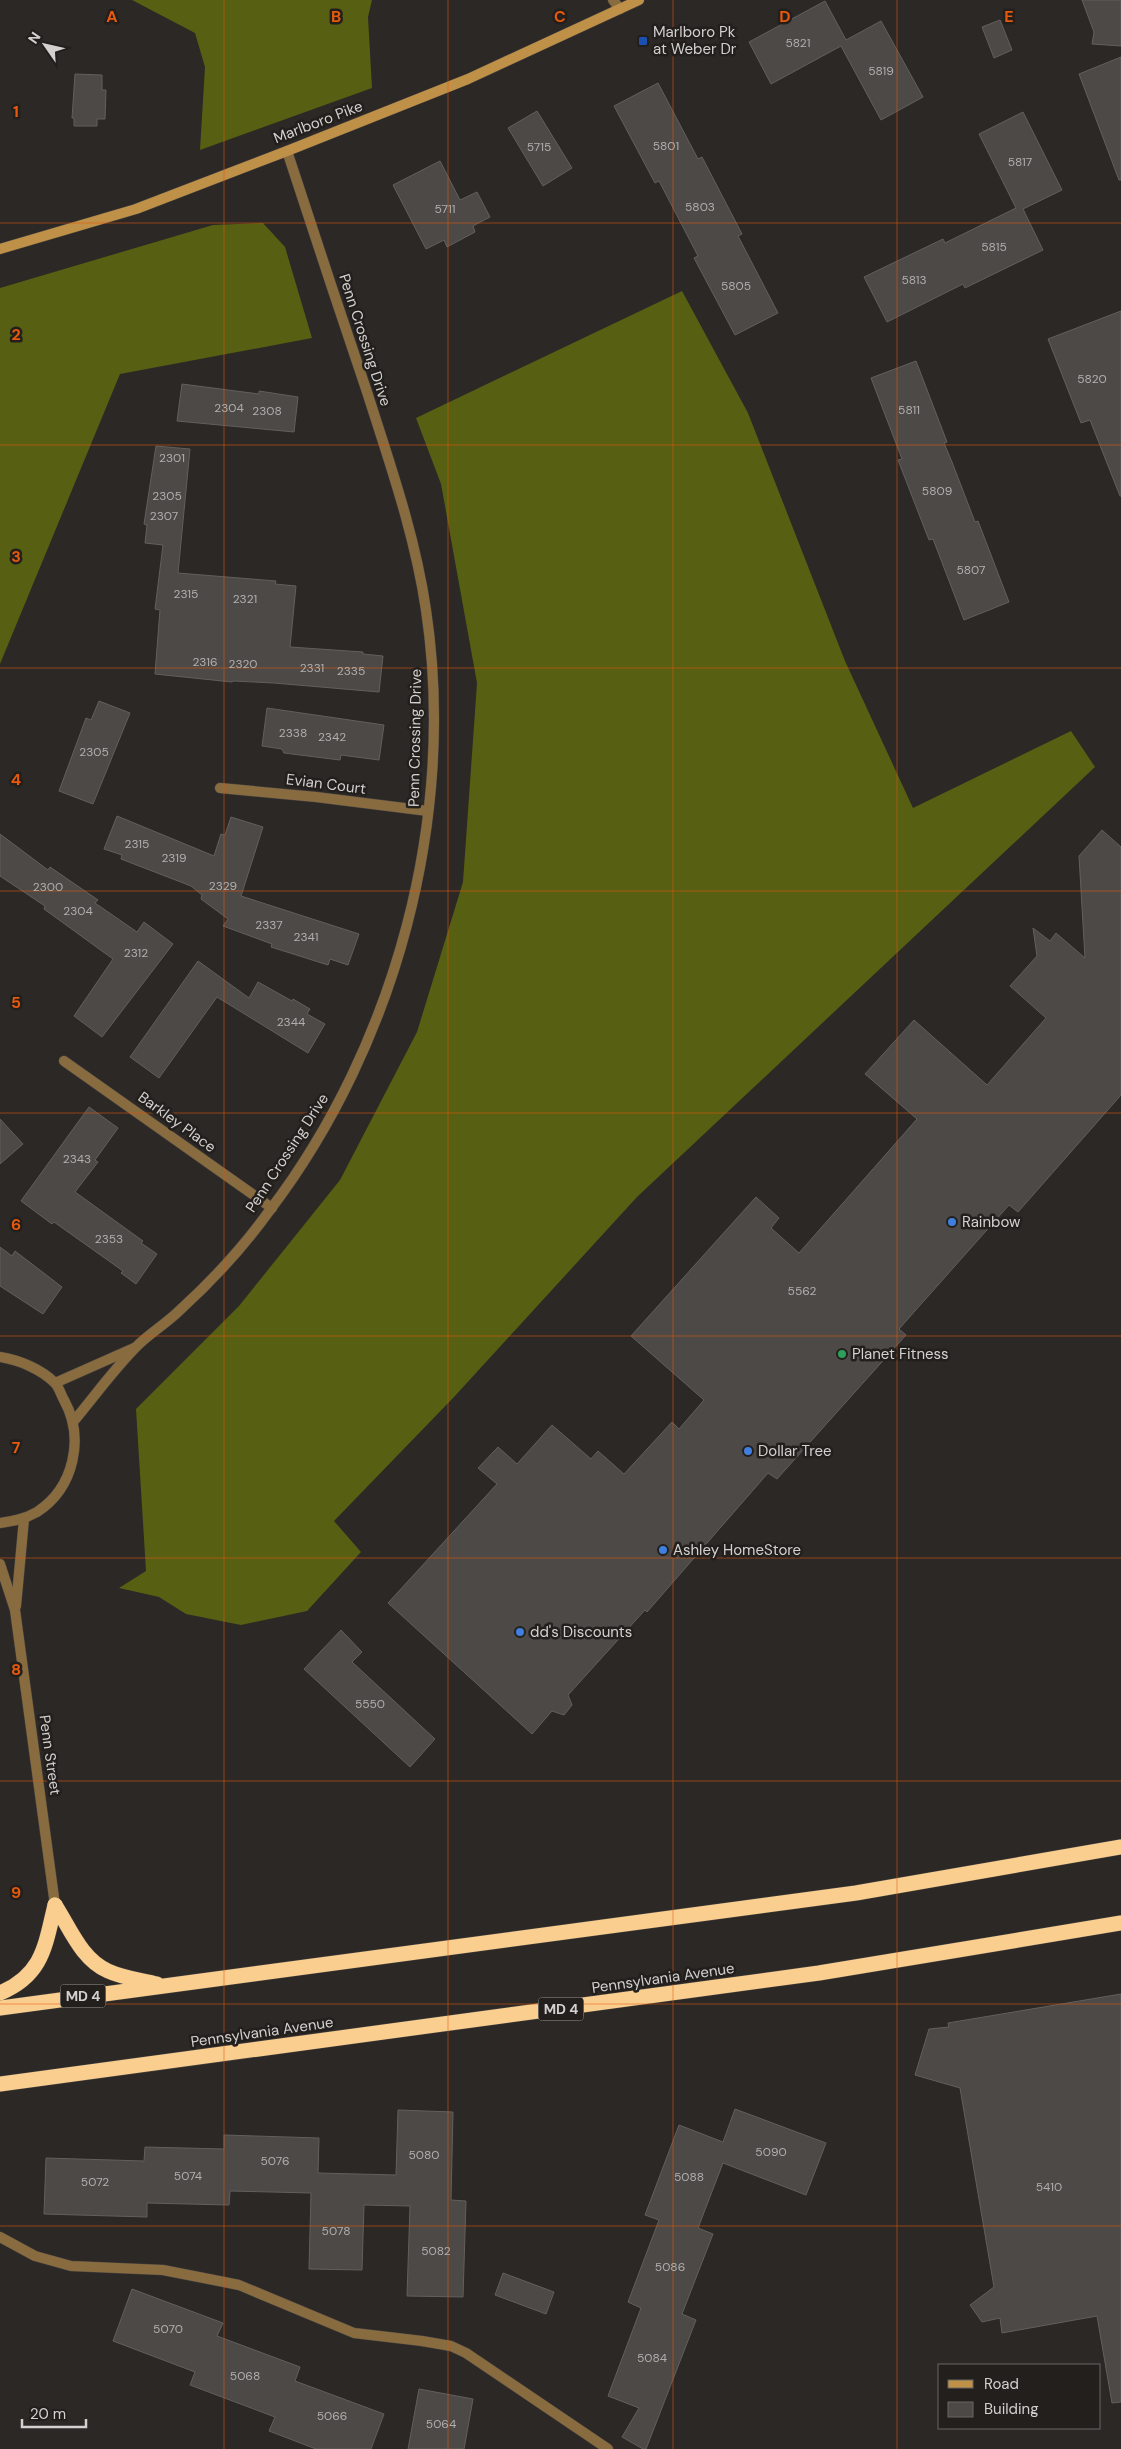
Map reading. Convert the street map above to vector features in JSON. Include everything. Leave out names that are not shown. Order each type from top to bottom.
[{"type":"highway","name":"MD 4","points":[[0,2008],[856,1893],[1121,1847]]},
{"type":"highway","points":[[55,1905],[85,1953],[99,1967],[116,1974],[166,1986]]},
{"type":"highway","points":[[0,1993],[21,1983],[36,1966],[42,1956],[55,1905]]},
{"type":"highway","name":"Pennsylvania Avenue","points":[[0,2084],[790,1978],[970,1950],[1121,1923]]},
{"type":"main road","name":"Marlboro Pike","points":[[0,249],[136,209],[287,151],[468,79],[639,0]]},
{"type":"street","points":[[613,0],[620,9]]},
{"type":"street","name":"Penn Crossing Drive","points":[[73,1422],[137,1346],[181,1310],[228,1262],[272,1208],[322,1132],[352,1077],[368,1039],[402,944],[416,886],[428,811],[432,764],[431,646],[426,606],[412,536],[388,456],[287,151]]},
{"type":"street","name":"Evian Court","points":[[220,788],[316,797],[428,811]]},
{"type":"street","name":"Barkley Place","points":[[64,1061],[272,1208]]},
{"type":"street","name":"Penn Crossing Drive","points":[[55,1383],[137,1346]]},
{"type":"street","points":[[0,1357],[26,1364],[55,1383],[70,1410],[75,1444],[74,1458],[63,1484],[47,1504],[24,1519],[0,1523]]},
{"type":"street","name":"Penn Street","points":[[15,1610],[24,1519]]},
{"type":"street","name":"Penn Street","points":[[0,1564],[15,1610],[55,1905]]},
{"type":"street","points":[[0,2237],[35,2256],[71,2266],[164,2270],[239,2285],[354,2333],[451,2346],[491,2369],[608,2449]]},
{"type":"green space","points":[[132,0],[372,0],[368,17],[372,88],[200,150],[205,67],[195,33]]},
{"type":"green space","points":[[263,223],[285,247],[312,338],[120,374],[0,664],[0,288],[213,225]]},
{"type":"green space","points":[[682,291],[748,413],[845,661],[913,808],[1071,731],[1095,767],[637,1197],[454,1397],[334,1521],[361,1552],[307,1611],[241,1625],[186,1614],[159,1597],[119,1588],[146,1571],[136,1409],[239,1306],[340,1180],[417,1032],[463,882],[477,683],[441,484],[416,418]]},
{"type":"building","points":[[1082,0],[1121,0],[1121,46],[1092,44],[1094,32]]},
{"type":"building","points":[[825,1],[846,40],[881,21],[923,97],[881,120],[841,46],[771,84],[749,42]]},
{"type":"building","points":[[1000,20],[1012,50],[994,58],[982,27]]},
{"type":"building","points":[[1121,57],[1121,180],[1119,180],[1079,74]]},
{"type":"building","points":[[75,74],[102,75],[102,90],[106,90],[105,119],[97,119],[97,126],[74,126],[74,118],[72,118]]},
{"type":"building","points":[[658,83],[698,159],[702,157],[742,234],[738,236],[778,313],[735,335],[694,258],[698,256],[659,181],[655,183],[614,106]]},
{"type":"building","points":[[537,111],[572,168],[543,186],[508,128]]},
{"type":"building","points":[[1023,112],[1062,190],[1023,209],[1043,250],[965,288],[963,284],[887,322],[864,277],[943,239],[945,243],[1016,208],[979,134]]},
{"type":"building","points":[[440,161],[460,200],[477,192],[490,217],[473,226],[475,232],[447,247],[444,240],[426,249],[393,185]]},
{"type":"building","points":[[1121,311],[1120,496],[1090,420],[1081,423],[1048,339]]},
{"type":"building","points":[[916,361],[947,442],[944,443],[975,522],[978,521],[1009,602],[964,620],[933,539],[929,540],[898,460],[902,459],[871,378]]},
{"type":"building","points":[[182,384],[259,394],[259,391],[298,397],[294,432],[177,421]]},
{"type":"building","points":[[156,446],[190,449],[178,573],[276,581],[275,584],[296,586],[290,647],[363,652],[363,654],[383,656],[379,692],[274,683],[232,682],[155,674],[160,610],[155,609],[163,545],[145,543],[147,525],[144,524]]},
{"type":"building","points":[[99,701],[130,713],[93,804],[59,791],[86,718],[91,720]]},
{"type":"building","points":[[267,708],[384,725],[379,760],[341,755],[340,760],[284,753],[282,749],[262,746]]},
{"type":"building","points":[[117,816],[214,856],[221,834],[225,835],[231,817],[263,827],[241,896],[359,934],[348,965],[330,959],[328,965],[271,947],[272,944],[223,926],[228,919],[201,899],[202,895],[191,886],[121,859],[122,855],[104,849]]},
{"type":"building","points":[[1102,830],[1121,847],[1121,1095],[1018,1212],[1009,1205],[899,1329],[906,1335],[777,1479],[768,1473],[647,1612],[645,1610],[568,1695],[572,1705],[564,1715],[552,1711],[532,1734],[388,1603],[497,1484],[478,1468],[498,1447],[517,1464],[552,1425],[591,1459],[598,1451],[624,1474],[672,1422],[679,1429],[704,1400],[631,1336],[756,1197],[779,1218],[771,1228],[799,1253],[917,1119],[865,1074],[914,1020],[987,1085],[1046,1018],[1010,986],[1037,956],[1033,928],[1050,941],[1056,933],[1085,958],[1079,856]]},
{"type":"building","points":[[0,834],[48,870],[50,867],[98,900],[95,903],[137,932],[144,922],[173,944],[102,1037],[74,1016],[113,959],[44,909],[45,906],[0,876]]},
{"type":"building","points":[[198,961],[249,998],[258,982],[310,1009],[307,1014],[325,1024],[308,1053],[217,997],[159,1078],[130,1057]]},
{"type":"building","points":[[89,1107],[118,1128],[95,1160],[98,1162],[75,1192],[143,1241],[141,1243],[157,1254],[136,1284],[121,1273],[123,1271],[21,1201]]},
{"type":"building","points":[[0,1119],[23,1144],[0,1164]]},
{"type":"building","points":[[0,1247],[12,1256],[15,1251],[62,1287],[43,1314],[0,1286]]},
{"type":"building","points":[[341,1630],[362,1652],[352,1662],[435,1739],[410,1767],[304,1669]]},
{"type":"building","points":[[1121,1994],[1121,2402],[1112,2403],[1097,2316],[1002,2333],[1000,2318],[982,2322],[970,2305],[994,2287],[960,2088],[915,2075],[929,2029],[949,2027],[948,2023]]},
{"type":"building","points":[[735,2109],[826,2143],[806,2195],[723,2163],[698,2228],[713,2234],[682,2314],[696,2320],[646,2449],[643,2449],[622,2437],[639,2408],[608,2396],[641,2308],[628,2302],[659,2220],[645,2215],[679,2125],[723,2142]]},
{"type":"building","points":[[398,2110],[453,2112],[451,2200],[466,2201],[463,2297],[407,2296],[410,2206],[364,2205],[362,2270],[309,2269],[311,2193],[230,2191],[229,2205],[147,2203],[147,2217],[44,2214],[46,2158],[144,2161],[145,2147],[224,2149],[224,2135],[319,2138],[318,2173],[396,2175]]},
{"type":"building","points":[[503,2273],[554,2292],[546,2314],[495,2295]]},
{"type":"building","points":[[132,2289],[223,2323],[217,2336],[300,2367],[295,2381],[384,2414],[371,2449],[316,2449],[269,2431],[275,2417],[190,2385],[195,2372],[113,2341]]},
{"type":"building","points":[[419,2389],[473,2399],[464,2449],[408,2449]]},
{"type":"place","name":"Marlboro Pk at Weber Dr","points":[[643,41]]},
{"type":"place","name":"Rainbow","points":[[952,1222]]},
{"type":"place","name":"Planet Fitness","points":[[842,1354]]},
{"type":"place","name":"Dollar Tree","points":[[748,1451]]},
{"type":"place","name":"Ashley HomeStore","points":[[663,1550]]},
{"type":"place","name":"dd's Discounts","points":[[520,1632]]}]
